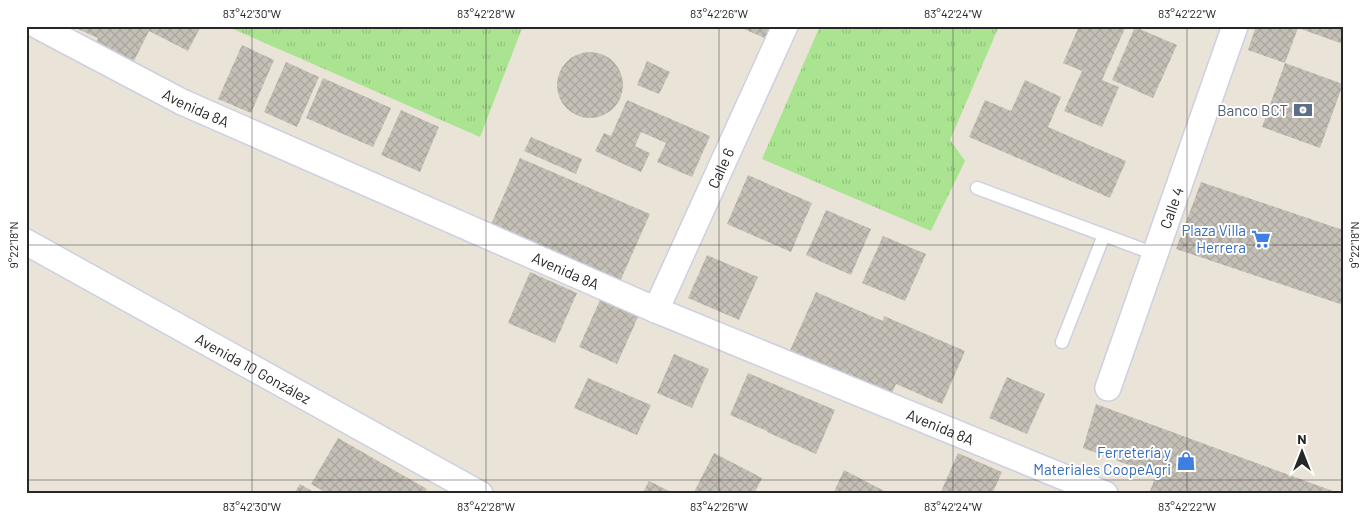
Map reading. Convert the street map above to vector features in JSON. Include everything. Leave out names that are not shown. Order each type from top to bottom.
[{"type":"street","name":"Avenida 8A","points":[[38,26],[182,102],[656,310],[1105,494]]},
{"type":"street","name":"Calle 6","points":[[656,310],[785,26]]},
{"type":"street","name":"Calle 4","points":[[1108,388],[1234,26]]},
{"type":"street","name":"Avenida 10 González","points":[[26,242],[480,494]]},
{"type":"lane","points":[[977,188],[1155,254]]},
{"type":"lane","points":[[1062,342],[1104,236]]},
{"type":"green space","points":[[226,26],[523,26],[480,137]]},
{"type":"green space","points":[[820,26],[999,26],[950,140],[965,161],[931,231],[762,159]]},
{"type":"building","points":[[71,26],[201,26],[188,51],[149,31],[134,61],[96,42],[98,38]]},
{"type":"building","points":[[737,26],[773,26],[767,39]]},
{"type":"building","points":[[1079,26],[1126,26],[1102,80],[1119,87],[1102,127],[1064,111],[1082,71],[1063,63]]},
{"type":"building","points":[[1256,26],[1343,26],[1343,44],[1298,28],[1285,63],[1248,50]]},
{"type":"building","points":[[1135,27],[1177,45],[1153,98],[1112,80]]},
{"type":"building","points":[[242,45],[274,60],[251,113],[218,99]]},
{"type":"building","points":[[590,52],[603,55],[613,62],[620,72],[623,85],[620,98],[613,108],[603,115],[590,118],[577,115],[567,108],[560,98],[557,85],[560,72],[567,62],[577,55]]},
{"type":"building","points":[[647,61],[670,72],[659,94],[637,85]]},
{"type":"building","points":[[286,62],[319,77],[297,127],[264,112]]},
{"type":"building","points":[[1285,63],[1343,84],[1320,148],[1262,127]]},
{"type":"building","points":[[323,78],[391,108],[373,147],[306,118]]},
{"type":"building","points":[[1025,80],[1061,97],[1048,127],[1126,161],[1110,198],[969,137],[985,100],[1011,111]]},
{"type":"building","points":[[627,100],[710,136],[692,177],[657,162],[666,143],[641,132],[635,146],[650,153],[641,172],[595,151],[604,133],[611,136]]},
{"type":"building","points":[[401,110],[439,127],[420,172],[381,155]]},
{"type":"building","points":[[531,137],[582,159],[576,174],[524,151]]},
{"type":"building","points":[[520,158],[650,214],[618,286],[489,229]]},
{"type":"building","points":[[748,175],[812,203],[791,252],[727,224]]},
{"type":"building","name":"Plaza Villa Herrera","points":[[1201,182],[1343,230],[1343,305],[1176,249]]},
{"type":"building","points":[[826,210],[871,229],[851,275],[806,255]]},
{"type":"building","points":[[883,236],[926,254],[905,301],[862,283]]},
{"type":"building","points":[[707,255],[758,277],[739,320],[688,298]]},
{"type":"building","points":[[530,272],[577,293],[555,343],[508,323]]},
{"type":"building","points":[[816,292],[883,321],[884,316],[965,351],[942,404],[896,384],[892,393],[857,378],[854,384],[788,355]]},
{"type":"building","points":[[600,300],[638,317],[617,364],[579,347]]},
{"type":"building","points":[[674,354],[709,369],[692,408],[657,393]]},
{"type":"building","points":[[748,373],[835,410],[816,454],[730,415]]},
{"type":"building","points":[[1007,377],[1045,394],[1027,434],[989,418]]},
{"type":"building","points":[[588,378],[651,405],[637,435],[574,408]]},
{"type":"building","name":"Ferretería y Materiales CoopeAgri","points":[[1096,404],[1341,494],[1149,494],[1156,475],[1083,448]]},
{"type":"building","points":[[338,438],[427,489],[424,494],[328,494],[311,484]]},
{"type":"building","points":[[714,453],[762,478],[754,494],[693,494]]},
{"type":"building","points":[[958,453],[1002,472],[992,494],[940,494]]},
{"type":"building","points":[[844,470],[890,494],[833,494]]},
{"type":"building","points":[[649,481],[675,494],[642,494]]},
{"type":"building","points":[[300,484],[317,494],[294,494]]},
{"type":"place","name":"Banco BCT","points":[[1303,110]]},
{"type":"place","name":"Plaza Villa Herrera","points":[[1261,239]]},
{"type":"place","name":"Ferretería y Materiales CoopeAgri","points":[[1186,461]]}]
